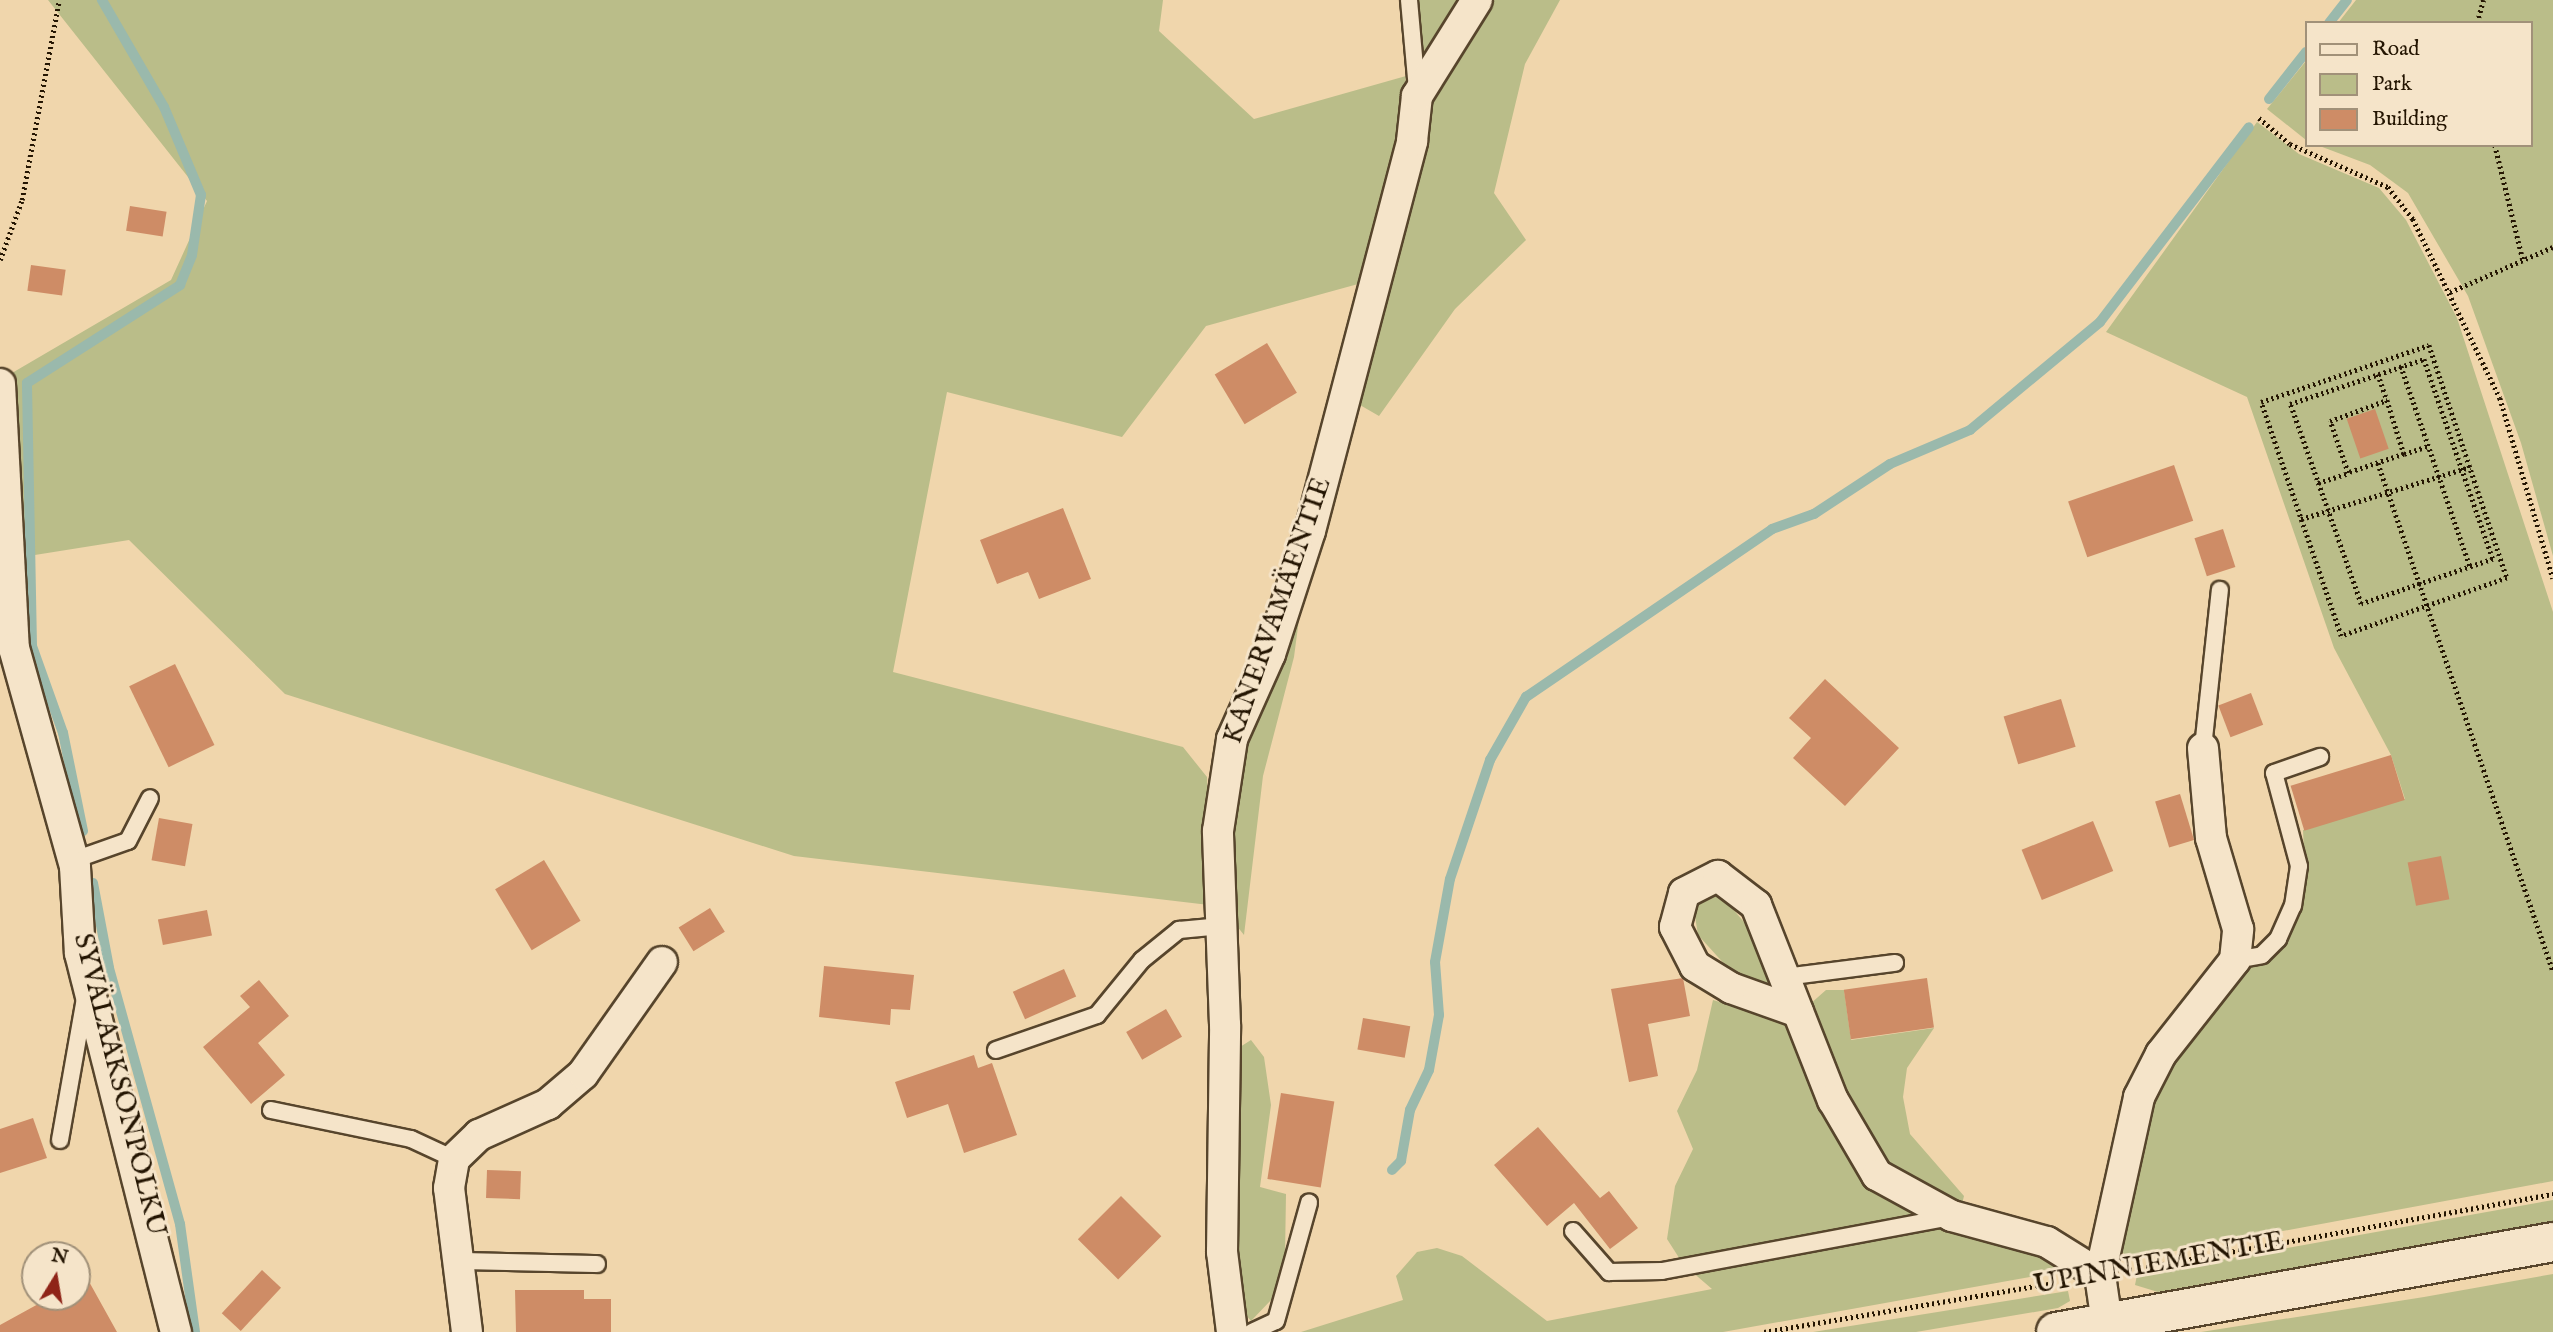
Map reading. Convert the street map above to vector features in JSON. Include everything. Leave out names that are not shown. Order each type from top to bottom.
[{"type":"main road","name":"UPINNIEMENTIE","points":[[2056,1332],[2553,1242]]},
{"type":"street","name":"KANERVAMÄENTIE","points":[[1232,1332],[1222,1252],[1222,926],[1218,831],[1232,739],[1270,654],[1310,531],[1412,141],[1417,96],[1477,0]]},
{"type":"street","name":"SYVÄLAAKSONPOLKU","points":[[0,384],[14,648],[74,860],[80,953],[176,1332]]},
{"type":"street","points":[[2107,1323],[2100,1275],[2147,1074],[2235,960],[2238,929],[2211,838],[2203,748]]},
{"type":"street","points":[[1798,1012],[1731,988],[1695,966],[1675,927],[1684,893],[1704,878],[1730,881],[1756,905],[1833,1100],[1877,1175],[1952,1216],[2047,1242],[2100,1275]]},
{"type":"street","points":[[467,1332],[449,1188],[454,1159],[479,1135],[548,1104],[583,1074],[662,962]]},
{"type":"lane","points":[[1409,0],[1417,96]]},
{"type":"lane","points":[[2203,748],[2220,590]]},
{"type":"lane","points":[[2235,960],[2262,955],[2278,939],[2292,906],[2299,866],[2274,773],[2320,757]]},
{"type":"lane","points":[[74,860],[128,841],[150,798]]},
{"type":"lane","points":[[996,1050],[1097,1016],[1143,960],[1179,930],[1222,926]]},
{"type":"lane","points":[[1785,977],[1895,963]]},
{"type":"lane","points":[[60,1140],[76,1022],[89,984]]},
{"type":"lane","points":[[271,1110],[411,1139],[454,1159]]},
{"type":"lane","points":[[1252,1332],[1276,1321],[1309,1203]]},
{"type":"lane","points":[[1573,1231],[1609,1272],[1662,1271],[1952,1216]]},
{"type":"lane","points":[[460,1261],[597,1264]]},
{"type":"path","points":[[0,260],[22,200],[59,0]]},
{"type":"path","points":[[2478,21],[2483,0]]},
{"type":"path","points":[[2259,118],[2290,144],[2388,187],[2413,219],[2500,398],[2553,578]]},
{"type":"path","points":[[2495,147],[2523,260]]},
{"type":"path","points":[[2450,292],[2553,247]]},
{"type":"path","points":[[2429,345],[2508,578],[2341,636],[2301,519],[2261,402],[2429,345]]},
{"type":"path","points":[[2424,359],[2493,559],[2361,604],[2290,404],[2401,366],[2424,359]]},
{"type":"path","points":[[2401,366],[2470,566]]},
{"type":"path","points":[[2378,374],[2404,454]]},
{"type":"path","points":[[2348,473],[2330,421],[2387,400]]},
{"type":"path","points":[[2318,483],[2428,446]]},
{"type":"path","points":[[2378,463],[2417,583],[2553,971]]},
{"type":"path","points":[[2301,519],[2328,514],[2470,467]]},
{"type":"path","name":"UPINNIEMENTIE","points":[[1764,1332],[2553,1194]]},
{"type":"green space","points":[[48,0],[1163,0],[1159,31],[1254,119],[1406,76],[1402,145],[1369,281],[1206,326],[1122,437],[947,392],[893,672],[1183,747],[1207,777],[1209,905],[794,856],[285,694],[129,540],[16,558],[12,373],[171,280],[207,201]]},
{"type":"green space","points":[[1415,0],[1462,0],[1422,71],[1420,23]]},
{"type":"green space","points":[[1485,0],[1560,0],[1525,64],[1494,193],[1526,240],[1455,309],[1379,416],[1353,401],[1424,107]]},
{"type":"green space","points":[[2356,0],[2553,0],[2553,556],[2521,443],[2468,296],[2408,193],[2370,165],[2322,147],[2532,147],[2532,21],[2340,21]]},
{"type":"green space","points":[[2304,63],[2304,138],[2267,109]]},
{"type":"green space","points":[[2257,122],[2299,154],[2379,188],[2406,220],[2457,318],[2553,612],[2553,1181],[2132,1259],[2120,1251],[2143,1099],[2238,962],[2263,958],[2305,874],[2303,830],[2405,799],[2391,755],[2334,648],[2247,397],[2106,332]]},
{"type":"green space","points":[[1308,551],[1294,657],[1263,776],[1244,935],[1225,911],[1232,759]]},
{"type":"green space","points":[[1721,895],[1755,935],[1772,984],[1737,978],[1698,935],[1694,910],[1702,899]]},
{"type":"green space","points":[[1826,990],[1844,990],[1851,1040],[1934,1028],[1907,1068],[1903,1097],[1910,1134],[1964,1196],[1962,1204],[1890,1169],[1860,1132],[1809,1005]]},
{"type":"green space","points":[[1713,1000],[1784,1021],[1863,1176],[2049,1253],[2069,1270],[1723,1332],[1301,1332],[1403,1300],[1396,1276],[1417,1252],[1437,1248],[1462,1256],[1547,1321],[1712,1289],[1683,1264],[1667,1239],[1675,1186],[1693,1149],[1677,1111],[1697,1070]]},
{"type":"green space","points":[[1251,1040],[1264,1057],[1271,1105],[1260,1187],[1286,1194],[1285,1256],[1272,1299],[1251,1321],[1241,1309],[1235,1250],[1240,1047]]},
{"type":"green space","points":[[2553,1200],[2553,1222],[2158,1292],[2135,1285],[2137,1275]]},
{"type":"green space","points":[[2553,1274],[2553,1332],[2201,1332],[2424,1297]]},
{"type":"green space","points":[[2068,1291],[2070,1301],[2058,1308],[1916,1332],[1813,1332]]},
{"type":"building","points":[[130,206],[167,212],[163,236],[126,231]]},
{"type":"building","points":[[31,265],[66,270],[62,296],[27,291]]},
{"type":"building","points":[[1267,343],[1297,393],[1245,424],[1215,374]]},
{"type":"building","points":[[2375,409],[2389,449],[2360,458],[2347,419]]},
{"type":"building","points":[[2174,465],[2193,521],[2087,557],[2068,501]]},
{"type":"building","points":[[1063,508],[1091,579],[1039,599],[1028,572],[997,584],[980,540]]},
{"type":"building","points":[[2223,529],[2235,567],[2207,576],[2194,538]]},
{"type":"building","points":[[175,664],[214,745],[169,767],[129,686]]},
{"type":"building","points":[[1825,679],[1899,748],[1845,806],[1793,758],[1811,738],[1789,718]]},
{"type":"building","points":[[2251,693],[2263,725],[2231,737],[2218,706]]},
{"type":"building","points":[[2061,699],[2076,747],[2018,764],[2004,717]]},
{"type":"building","points":[[2391,755],[2405,800],[2304,831],[2291,786]]},
{"type":"building","points":[[2180,794],[2194,840],[2169,848],[2155,802]]},
{"type":"building","points":[[159,818],[192,824],[185,866],[152,860]]},
{"type":"building","points":[[2093,821],[2113,871],[2042,900],[2022,850]]},
{"type":"building","points":[[2441,856],[2449,899],[2416,906],[2408,862]]},
{"type":"building","points":[[544,860],[581,921],[532,950],[495,889]]},
{"type":"building","points":[[710,908],[725,932],[693,951],[679,928]]},
{"type":"building","points":[[207,910],[212,936],[163,945],[158,920]]},
{"type":"building","points":[[824,966],[914,975],[910,1010],[891,1009],[890,1025],[819,1017]]},
{"type":"building","points":[[1064,969],[1076,996],[1025,1019],[1013,992]]},
{"type":"building","points":[[1683,978],[1690,1016],[1648,1024],[1658,1076],[1629,1082],[1611,989]]},
{"type":"building","points":[[1927,978],[1934,1028],[1851,1039],[1844,990]]},
{"type":"building","points":[[259,980],[289,1016],[258,1043],[285,1075],[251,1104],[203,1047],[250,1007],[240,996]]},
{"type":"building","points":[[1166,1009],[1182,1037],[1142,1060],[1126,1032]]},
{"type":"building","points":[[1363,1018],[1410,1026],[1405,1058],[1357,1050]]},
{"type":"building","points":[[974,1055],[978,1068],[992,1063],[1017,1135],[964,1153],[948,1104],[907,1118],[895,1082]]},
{"type":"building","points":[[1281,1093],[1334,1101],[1321,1187],[1267,1179]]},
{"type":"building","points":[[33,1118],[47,1158],[0,1173],[0,1129]]},
{"type":"building","points":[[1538,1127],[1600,1198],[1609,1191],[1638,1228],[1610,1249],[1574,1203],[1547,1226],[1494,1165]]},
{"type":"building","points":[[487,1170],[521,1171],[520,1199],[486,1198]]},
{"type":"building","points":[[1121,1196],[1161,1236],[1118,1279],[1078,1239]]},
{"type":"building","points":[[262,1270],[281,1288],[241,1331],[222,1313]]},
{"type":"building","points":[[91,1285],[117,1332],[0,1332],[0,1325],[26,1311],[91,1311]]},
{"type":"building","points":[[515,1290],[584,1290],[584,1299],[611,1299],[611,1332],[516,1332]]},
{"type":"waterway","points":[[83,831],[63,733],[32,646],[27,383],[180,285],[192,255],[201,195],[164,107],[102,0]]},
{"type":"waterway","points":[[2331,21],[2347,0]]},
{"type":"waterway","points":[[2269,99],[2304,55]]},
{"type":"waterway","points":[[1392,1170],[1401,1161],[1410,1110],[1429,1070],[1439,1015],[1435,962],[1450,879],[1490,760],[1526,697],[1772,529],[1814,514],[1890,464],[1970,430],[2100,322],[2249,127]]},
{"type":"waterway","points":[[93,883],[109,968],[180,1224],[195,1332]]}]
